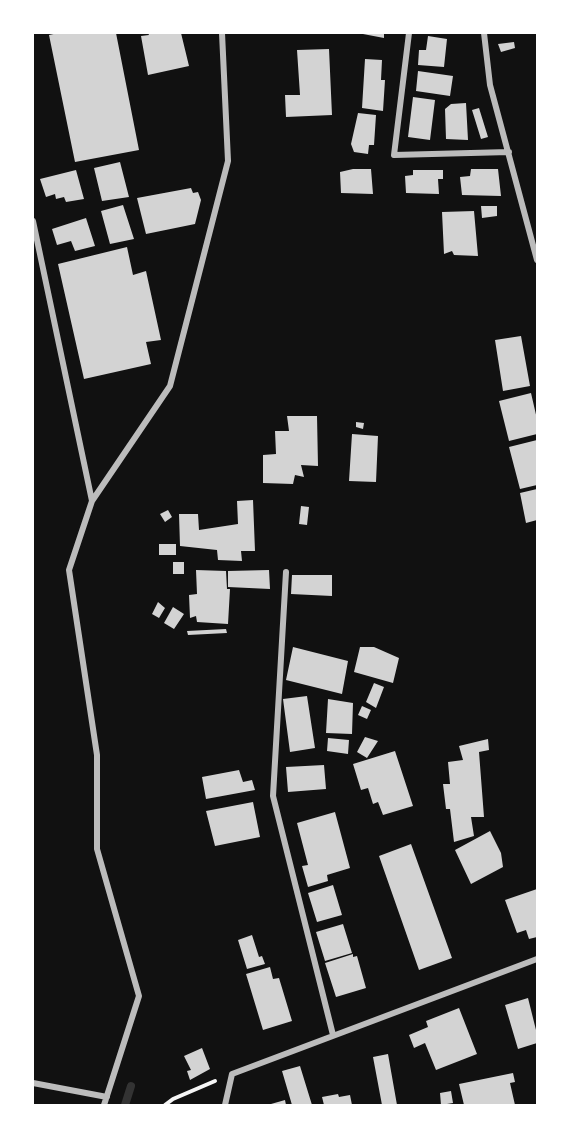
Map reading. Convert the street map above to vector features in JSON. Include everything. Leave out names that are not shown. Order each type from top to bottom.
[{"type":"street","points":[[104,1105],[139,996],[97,849],[97,755],[69,570],[92,501],[170,386],[228,161],[222,33]]},
{"type":"street","points":[[409,33],[393,155],[509,152]]},
{"type":"street","points":[[484,33],[490,85],[537,260]]},
{"type":"street","points":[[33,221],[92,501]]},
{"type":"street","points":[[286,572],[273,796],[333,1035]]},
{"type":"street","points":[[225,1105],[232,1074],[537,959]]},
{"type":"street","points":[[33,1083],[107,1097]]},
{"type":"path","points":[[165,1105],[173,1099],[232,1074]]},
{"type":"building","points":[[116,33],[139,150],[75,162],[49,35]]},
{"type":"building","points":[[148,33],[181,33],[189,66],[148,75],[141,36],[149,35]]},
{"type":"building","points":[[384,33],[384,38],[363,34]]},
{"type":"building","points":[[428,36],[447,39],[444,67],[418,65],[419,50],[426,50]]},
{"type":"building","points":[[514,42],[515,48],[501,52],[498,44]]},
{"type":"building","points":[[329,49],[332,115],[286,117],[285,95],[300,95],[297,50]]},
{"type":"building","points":[[365,59],[382,60],[381,80],[385,80],[383,111],[362,108]]},
{"type":"building","points":[[418,71],[453,76],[450,96],[416,91]]},
{"type":"building","points":[[413,97],[435,100],[430,140],[408,137]]},
{"type":"building","points":[[466,103],[468,140],[446,139],[445,109],[451,104]]},
{"type":"building","points":[[479,108],[488,137],[481,139],[472,110]]},
{"type":"building","points":[[358,113],[376,115],[374,145],[369,145],[368,154],[354,152],[351,144]]},
{"type":"building","points":[[120,162],[129,197],[102,201],[94,168]]},
{"type":"building","points":[[371,169],[373,194],[341,193],[340,172]]},
{"type":"building","points":[[471,169],[498,169],[501,196],[462,195],[460,177],[470,176]]},
{"type":"building","points":[[76,170],[84,199],[66,202],[64,197],[56,199],[55,194],[46,197],[40,179]]},
{"type":"building","points":[[413,170],[443,170],[443,179],[438,179],[439,194],[406,193],[405,176],[413,175]]},
{"type":"building","points":[[191,188],[193,193],[198,192],[201,200],[195,224],[146,234],[137,198]]},
{"type":"building","points":[[123,205],[134,239],[110,244],[101,211]]},
{"type":"building","points":[[481,206],[497,206],[497,216],[482,218]]},
{"type":"building","points":[[474,211],[478,256],[454,255],[452,251],[444,254],[442,212]]},
{"type":"building","points":[[86,218],[95,246],[75,251],[71,241],[57,245],[52,229]]},
{"type":"building","points":[[127,247],[133,275],[146,271],[161,340],[146,342],[151,364],[84,379],[58,264]]},
{"type":"building","points":[[521,336],[530,386],[503,391],[495,340]]},
{"type":"building","points":[[531,393],[537,419],[537,434],[509,441],[499,401]]},
{"type":"building","points":[[287,416],[317,416],[318,466],[301,465],[304,477],[295,475],[293,484],[263,483],[263,455],[276,454],[275,431],[289,431]]},
{"type":"building","points":[[356,422],[364,423],[363,429],[356,427]]},
{"type":"building","points":[[352,434],[378,436],[376,482],[349,481]]},
{"type":"building","points":[[537,440],[537,485],[520,489],[509,447]]},
{"type":"building","points":[[537,489],[537,520],[526,523],[520,493]]},
{"type":"building","points":[[253,500],[255,551],[241,551],[242,561],[218,560],[217,550],[180,546],[179,514],[198,514],[199,530],[238,524],[237,501]]},
{"type":"building","points":[[301,506],[309,507],[307,525],[299,524]]},
{"type":"building","points":[[168,510],[172,517],[165,522],[160,514]]},
{"type":"building","points":[[159,544],[176,544],[176,555],[159,555]]},
{"type":"building","points":[[173,562],[184,562],[184,574],[173,574]]},
{"type":"building","points":[[196,570],[226,571],[227,589],[230,589],[228,624],[197,622],[196,616],[190,618],[189,595],[197,594]]},
{"type":"building","points":[[269,570],[270,589],[228,587],[228,571]]},
{"type":"building","points":[[292,575],[332,575],[332,596],[291,594]]},
{"type":"building","points":[[158,602],[165,608],[159,618],[152,614]]},
{"type":"building","points":[[173,607],[184,614],[174,629],[164,623]]},
{"type":"building","points":[[226,629],[227,633],[188,635],[187,631]]},
{"type":"building","points":[[293,647],[348,661],[342,694],[286,680]]},
{"type":"building","points":[[360,647],[374,647],[399,658],[393,683],[354,672]]},
{"type":"building","points":[[374,683],[384,687],[376,708],[366,702]]},
{"type":"building","points":[[307,696],[315,748],[290,752],[283,699]]},
{"type":"building","points":[[328,699],[353,703],[352,734],[326,733]]},
{"type":"building","points":[[362,706],[371,710],[367,719],[358,715]]},
{"type":"building","points":[[365,737],[378,741],[367,758],[357,752]]},
{"type":"building","points":[[328,738],[349,740],[348,754],[327,751]]},
{"type":"building","points":[[488,739],[489,750],[479,752],[484,817],[471,817],[474,836],[454,842],[450,809],[446,809],[443,784],[450,784],[448,762],[463,760],[459,746]]},
{"type":"building","points":[[395,751],[413,806],[383,815],[378,802],[373,804],[368,788],[361,790],[353,764]]},
{"type":"building","points":[[324,765],[326,789],[288,792],[286,767]]},
{"type":"building","points":[[239,770],[243,782],[252,780],[255,790],[206,799],[202,777]]},
{"type":"building","points":[[253,802],[260,837],[215,846],[206,811]]},
{"type":"building","points":[[335,812],[350,868],[327,875],[328,881],[308,887],[302,866],[308,865],[297,823]]},
{"type":"building","points":[[490,831],[501,853],[503,867],[471,884],[455,850]]},
{"type":"building","points":[[411,844],[452,958],[419,970],[379,856]]},
{"type":"building","points":[[333,885],[342,915],[317,922],[308,893]]},
{"type":"building","points":[[537,889],[537,937],[529,939],[526,930],[517,933],[505,900]]},
{"type":"building","points":[[343,924],[352,953],[325,961],[316,932]]},
{"type":"building","points":[[252,935],[259,957],[262,956],[265,964],[247,969],[238,940]]},
{"type":"building","points":[[353,954],[353,957],[357,956],[366,988],[336,997],[325,963]]},
{"type":"building","points":[[270,967],[273,979],[279,978],[292,1021],[263,1030],[246,974]]},
{"type":"building","points":[[528,998],[537,1043],[518,1049],[505,1005]]},
{"type":"building","points":[[459,1008],[477,1054],[436,1070],[425,1043],[414,1048],[409,1035],[428,1027],[426,1021]]},
{"type":"building","points":[[202,1048],[210,1069],[190,1080],[187,1071],[191,1070],[184,1056]]},
{"type":"building","points":[[388,1054],[397,1105],[382,1105],[373,1057]]},
{"type":"building","points":[[300,1066],[312,1105],[292,1105],[282,1071]]},
{"type":"building","points":[[513,1073],[515,1082],[510,1083],[515,1105],[464,1105],[459,1084]]},
{"type":"building","points":[[451,1091],[453,1103],[441,1105],[440,1093]]},
{"type":"building","points":[[338,1094],[339,1097],[350,1095],[352,1105],[324,1105],[322,1097]]},
{"type":"building","points":[[285,1100],[286,1105],[271,1105],[271,1104]]},
{"type":"waterway","points":[[125,1105],[131,1086]]}]
